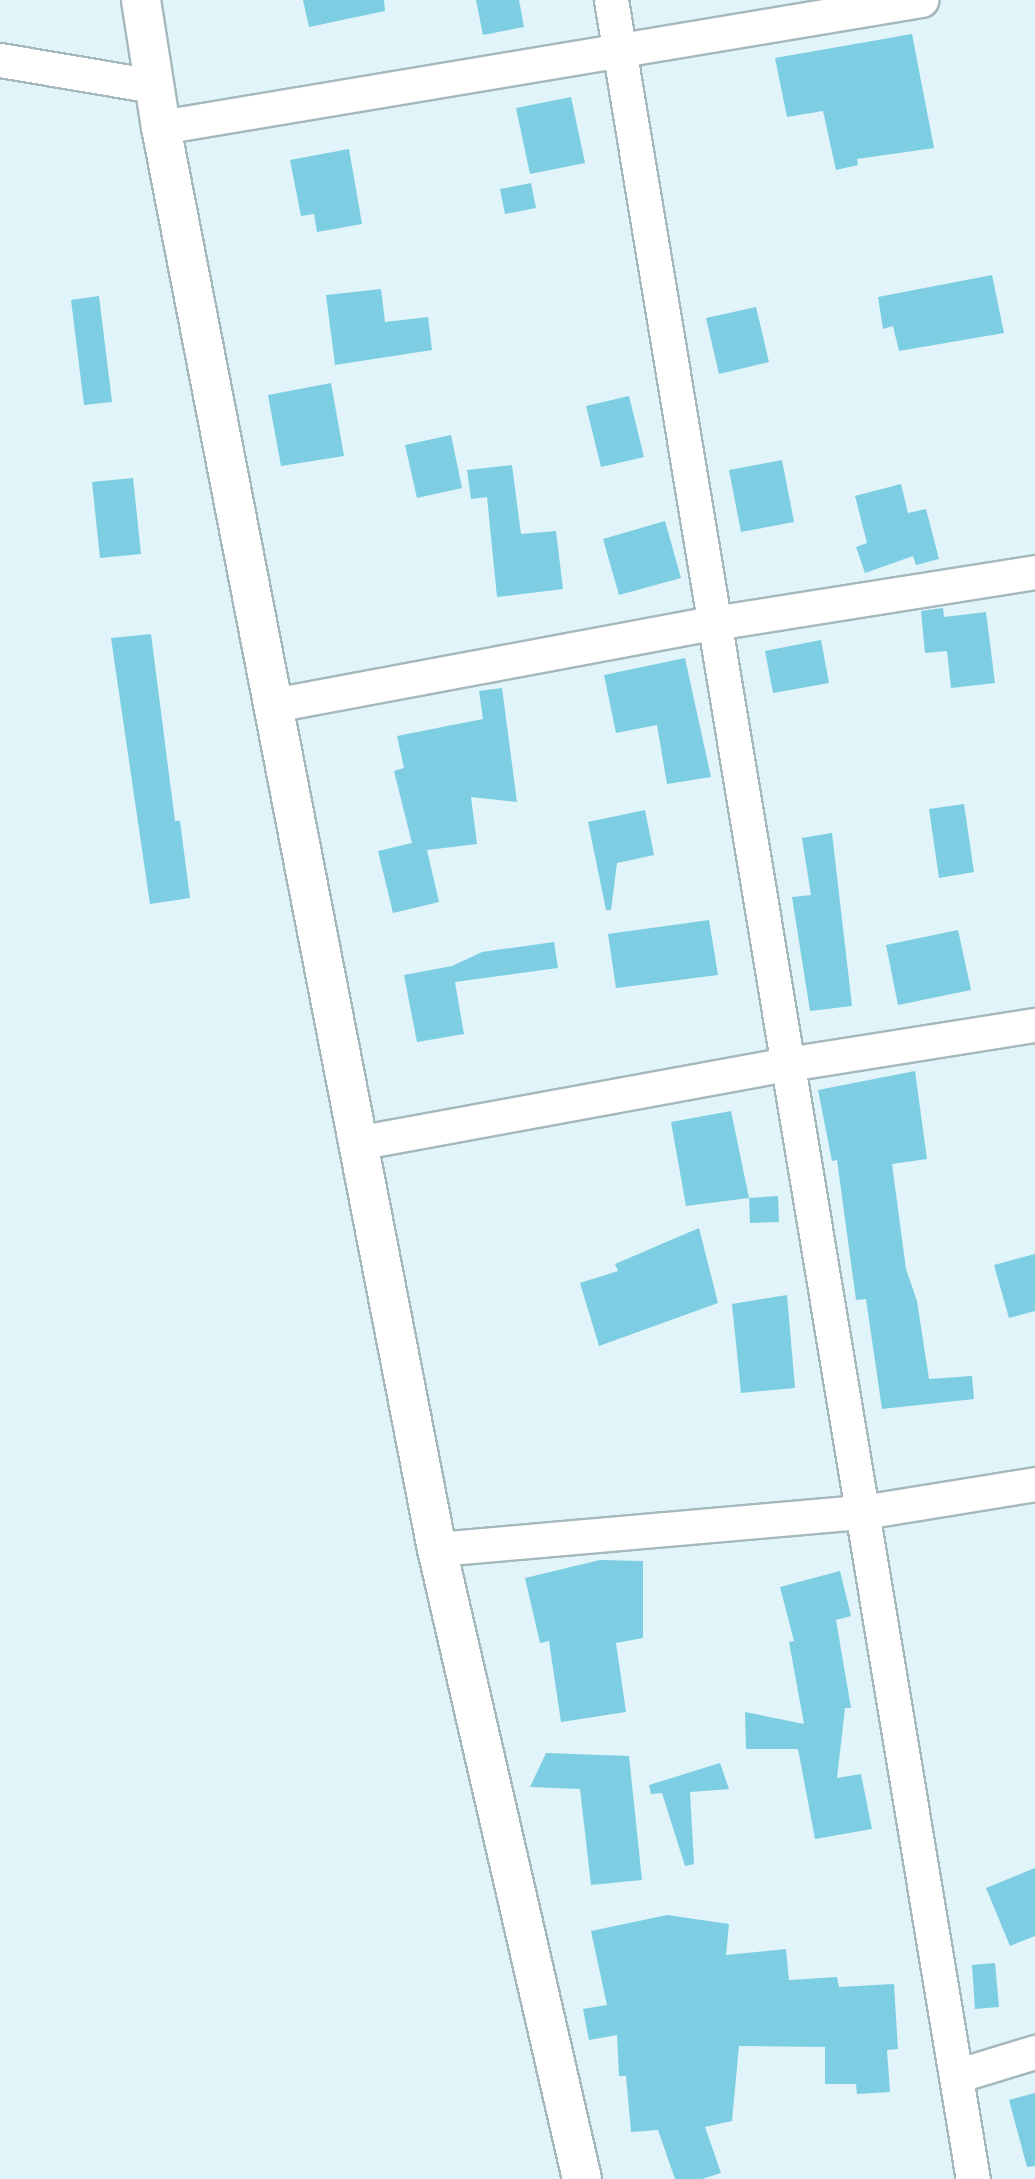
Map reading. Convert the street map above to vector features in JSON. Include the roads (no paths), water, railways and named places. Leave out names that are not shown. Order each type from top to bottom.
[{"type":"highway","points":[[141,0],[161,127],[362,1142],[438,1549],[582,2179]]},
{"type":"street","points":[[611,0],[973,2179]]},
{"type":"street","points":[[161,127],[921,0]]},
{"type":"street","points":[[0,60],[154,86]]},
{"type":"street","points":[[274,705],[714,623],[1035,572]]},
{"type":"street","points":[[362,1142],[788,1064],[1035,1025]]},
{"type":"street","points":[[438,1549],[863,1513],[1035,1484]]},
{"type":"street","points":[[956,2076],[1035,2052]]}]
